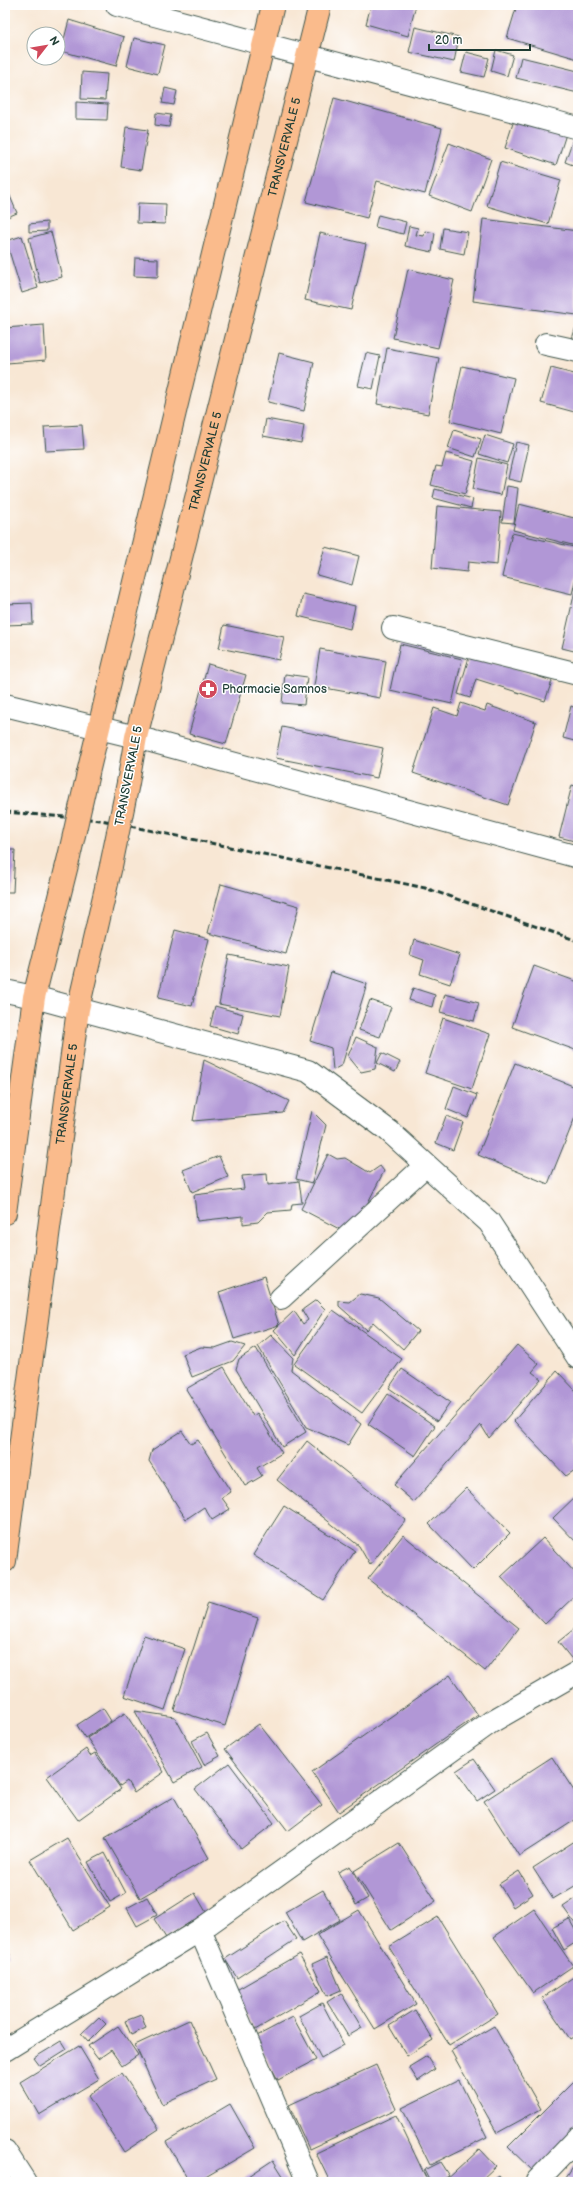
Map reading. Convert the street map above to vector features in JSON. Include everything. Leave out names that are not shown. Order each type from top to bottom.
[{"type":"main road","points":[[5,1213],[34,997],[69,857],[88,773],[101,728],[262,45],[273,5]]},
{"type":"main road","name":"TRANSVERVALE 5","points":[[5,1561],[78,1009],[128,784],[136,737],[320,5]]},
{"type":"street","points":[[117,5],[262,45],[578,128]]},
{"type":"street","points":[[546,344],[578,352]]},
{"type":"street","points":[[393,628],[578,674]]},
{"type":"street","points":[[5,705],[136,737],[578,857]]},
{"type":"street","points":[[5,991],[34,997],[308,1071],[389,1131],[489,1222],[578,1358]]},
{"type":"street","points":[[5,998],[34,997]]},
{"type":"street","points":[[281,1298],[426,1165]]},
{"type":"street","points":[[5,2050],[200,1930],[491,1722],[578,1672]]},
{"type":"street","points":[[200,1930],[308,2182]]},
{"type":"street","points":[[537,2181],[578,2138]]},
{"type":"street","points":[[5,2151],[25,2182]]},
{"type":"building","points":[[371,5],[416,5],[408,36],[366,24]]},
{"type":"building","points":[[517,5],[578,5],[578,59],[507,38]]},
{"type":"building","points":[[69,20],[124,37],[116,66],[66,52],[66,32]]},
{"type":"building","points":[[415,27],[459,37],[454,62],[409,52]]},
{"type":"building","points":[[134,38],[165,45],[158,74],[127,66]]},
{"type":"building","points":[[496,50],[513,55],[507,76],[491,71]]},
{"type":"building","points":[[466,52],[489,58],[484,77],[461,72]]},
{"type":"building","points":[[521,57],[578,71],[578,93],[516,78]]},
{"type":"building","points":[[82,72],[107,74],[105,100],[81,99]]},
{"type":"building","points":[[165,88],[177,91],[174,105],[162,103]]},
{"type":"building","points":[[334,98],[442,128],[425,194],[377,181],[367,218],[306,202]]},
{"type":"building","points":[[76,102],[108,104],[107,120],[76,119]]},
{"type":"building","points":[[156,113],[171,115],[169,127],[155,125]]},
{"type":"building","points":[[515,117],[566,134],[556,165],[505,148]]},
{"type":"building","points":[[126,127],[148,130],[141,170],[121,167]]},
{"type":"building","points":[[573,139],[578,141],[578,167],[565,162]]},
{"type":"building","points":[[449,143],[491,159],[472,212],[429,196]]},
{"type":"building","points":[[500,162],[561,180],[548,224],[487,206]]},
{"type":"building","points":[[5,184],[17,213],[5,218]]},
{"type":"building","points":[[138,203],[166,204],[165,224],[137,223]]},
{"type":"building","points":[[378,215],[406,222],[403,234],[375,227]]},
{"type":"building","points":[[483,219],[578,231],[577,315],[473,301]]},
{"type":"building","points":[[47,222],[47,231],[29,232],[29,224]]},
{"type":"building","points":[[409,226],[418,228],[416,235],[424,236],[425,231],[435,233],[432,252],[405,246]]},
{"type":"building","points":[[443,228],[468,232],[464,254],[440,249]]},
{"type":"building","points":[[51,232],[62,277],[40,283],[29,238]]},
{"type":"building","points":[[320,233],[366,244],[351,310],[305,300]]},
{"type":"building","points":[[22,236],[38,288],[22,293],[6,241]]},
{"type":"building","points":[[135,258],[158,259],[158,277],[134,276]]},
{"type":"building","points":[[408,269],[454,280],[438,348],[393,338]]},
{"type":"building","points":[[5,284],[8,297],[5,297]]},
{"type":"building","points":[[578,320],[578,345],[571,342]]},
{"type":"building","points":[[44,325],[46,360],[7,363],[5,328]]},
{"type":"building","points":[[387,348],[439,358],[428,414],[377,404]]},
{"type":"building","points":[[279,353],[314,362],[304,411],[268,402]]},
{"type":"building","points":[[366,353],[380,356],[373,389],[358,386]]},
{"type":"building","points":[[462,366],[514,378],[501,434],[450,421]]},
{"type":"building","points":[[551,368],[578,375],[578,413],[541,403]]},
{"type":"building","points":[[266,419],[304,426],[301,443],[263,436]]},
{"type":"building","points":[[82,425],[84,449],[46,451],[44,427]]},
{"type":"building","points":[[454,430],[481,439],[475,457],[448,448]]},
{"type":"building","points":[[485,435],[513,444],[507,463],[479,454]]},
{"type":"building","points":[[516,442],[529,445],[521,482],[508,479]]},
{"type":"building","points":[[446,453],[474,461],[465,494],[431,485],[436,466],[442,467]]},
{"type":"building","points":[[479,458],[507,465],[501,495],[473,489]]},
{"type":"building","points":[[5,475],[7,475],[8,499],[5,499]]},
{"type":"building","points":[[507,486],[518,488],[514,523],[502,522]]},
{"type":"building","points":[[435,489],[473,499],[471,508],[433,498]]},
{"type":"building","points":[[519,504],[578,519],[576,546],[513,530]]},
{"type":"building","points":[[437,506],[501,512],[497,565],[468,562],[467,572],[432,568]]},
{"type":"building","points":[[512,533],[578,548],[578,568],[572,594],[502,577]]},
{"type":"building","points":[[325,547],[359,556],[352,585],[317,575]]},
{"type":"building","points":[[578,582],[578,652],[562,648]]},
{"type":"building","points":[[303,594],[355,606],[350,629],[298,616]]},
{"type":"building","points":[[32,603],[33,624],[5,625],[5,604]]},
{"type":"building","points":[[224,625],[284,637],[279,660],[219,648]]},
{"type":"building","points":[[400,644],[462,659],[452,704],[390,690]]},
{"type":"building","points":[[320,649],[386,661],[380,698],[314,686]]},
{"type":"building","points":[[470,654],[552,681],[545,701],[476,679],[470,698],[458,694]]},
{"type":"building","points":[[208,664],[246,675],[226,744],[189,734]]},
{"type":"building","points":[[285,674],[307,677],[304,705],[282,703]]},
{"type":"building","points":[[461,703],[485,711],[487,705],[536,722],[508,805],[413,773],[434,708],[457,716]]},
{"type":"building","points":[[571,706],[578,709],[578,742],[563,738]]},
{"type":"building","points":[[282,727],[383,748],[377,778],[276,758]]},
{"type":"building","points":[[572,785],[578,787],[578,842],[559,837]]},
{"type":"building","points":[[5,850],[15,850],[13,892],[5,892]]},
{"type":"building","points":[[221,884],[299,906],[286,954],[208,933]]},
{"type":"building","points":[[175,930],[209,939],[192,1006],[158,998]]},
{"type":"building","points":[[414,940],[460,955],[450,984],[420,974],[424,960],[410,955]]},
{"type":"building","points":[[229,955],[289,967],[280,1016],[219,1004]]},
{"type":"building","points":[[534,966],[578,982],[578,1051],[512,1027]]},
{"type":"building","points":[[331,972],[367,984],[342,1065],[333,1070],[331,1048],[310,1041]]},
{"type":"building","points":[[413,988],[435,995],[432,1007],[409,1000]]},
{"type":"building","points":[[445,994],[479,1003],[474,1021],[440,1012]]},
{"type":"building","points":[[370,1000],[391,1007],[380,1037],[359,1030]]},
{"type":"building","points":[[215,1006],[243,1014],[238,1034],[210,1026]]},
{"type":"building","points":[[443,1018],[490,1034],[472,1089],[425,1073]]},
{"type":"building","points":[[356,1037],[378,1047],[375,1069],[361,1072],[348,1056]]},
{"type":"building","points":[[382,1053],[400,1062],[395,1072],[377,1063]]},
{"type":"building","points":[[204,1060],[289,1101],[283,1113],[193,1121]]},
{"type":"building","points":[[515,1063],[578,1088],[578,1110],[548,1184],[478,1155]]},
{"type":"building","points":[[454,1086],[477,1095],[468,1118],[446,1109]]},
{"type":"building","points":[[312,1111],[326,1125],[312,1183],[296,1179]]},
{"type":"building","points":[[446,1116],[463,1122],[453,1150],[436,1143]]},
{"type":"building","points":[[328,1154],[337,1159],[345,1158],[370,1173],[380,1166],[384,1171],[358,1222],[345,1232],[301,1209]]},
{"type":"building","points":[[219,1156],[228,1177],[192,1192],[183,1170]]},
{"type":"building","points":[[267,1174],[268,1185],[299,1181],[302,1203],[292,1204],[291,1210],[268,1212],[258,1222],[243,1224],[243,1216],[197,1221],[194,1195],[244,1189],[242,1176]]},
{"type":"building","points":[[264,1277],[279,1325],[234,1339],[219,1292]]},
{"type":"building","points":[[360,1294],[379,1298],[418,1331],[403,1349],[373,1322],[366,1330],[339,1306],[339,1301],[350,1302]]},
{"type":"building","points":[[316,1300],[325,1309],[295,1355],[274,1330],[294,1311],[303,1324],[308,1320],[302,1310]]},
{"type":"building","points":[[333,1310],[402,1359],[362,1413],[294,1364]]},
{"type":"building","points":[[271,1335],[293,1358],[291,1370],[361,1424],[348,1445],[306,1427],[258,1346]]},
{"type":"building","points":[[232,1342],[245,1346],[233,1361],[192,1377],[183,1354],[201,1347],[215,1348]]},
{"type":"building","points":[[517,1345],[539,1364],[532,1372],[541,1379],[489,1438],[481,1425],[414,1502],[394,1485]]},
{"type":"building","points":[[256,1348],[306,1432],[282,1447],[236,1369],[239,1359]]},
{"type":"building","points":[[224,1367],[253,1416],[257,1413],[282,1453],[257,1468],[262,1476],[245,1486],[186,1389]]},
{"type":"building","points":[[402,1369],[450,1402],[437,1421],[389,1388]]},
{"type":"building","points":[[557,1371],[578,1393],[578,1468],[566,1476],[514,1421]]},
{"type":"building","points":[[388,1394],[435,1426],[415,1456],[368,1424]]},
{"type":"building","points":[[182,1431],[191,1444],[198,1440],[231,1492],[222,1498],[230,1509],[212,1520],[204,1507],[186,1519],[149,1461],[152,1450]]},
{"type":"building","points":[[307,1441],[406,1520],[370,1565],[359,1546],[277,1480]]},
{"type":"building","points":[[466,1488],[510,1533],[473,1570],[429,1524]]},
{"type":"building","points":[[578,1494],[578,1544],[553,1518]]},
{"type":"building","points":[[284,1506],[355,1551],[323,1600],[253,1555]]},
{"type":"building","points":[[403,1535],[519,1628],[485,1671],[368,1579]]},
{"type":"building","points":[[543,1538],[578,1576],[578,1593],[545,1624],[501,1577]]},
{"type":"building","points":[[208,1602],[258,1618],[225,1726],[174,1710]]},
{"type":"building","points":[[574,1629],[578,1633],[578,1660],[575,1663],[558,1642]]},
{"type":"building","points":[[144,1635],[185,1649],[165,1710],[124,1696]]},
{"type":"building","points":[[450,1675],[478,1715],[339,1812],[312,1772]]},
{"type":"building","points":[[103,1708],[111,1721],[85,1738],[77,1725]]},
{"type":"building","points":[[135,1711],[175,1717],[202,1767],[174,1782]]},
{"type":"building","points":[[125,1713],[164,1772],[134,1793],[127,1781],[120,1786],[87,1738]]},
{"type":"building","points":[[259,1724],[322,1805],[288,1831],[225,1749]]},
{"type":"building","points":[[207,1733],[220,1756],[204,1765],[192,1741]]},
{"type":"building","points":[[86,1749],[90,1756],[95,1753],[121,1789],[78,1820],[47,1777]]},
{"type":"building","points":[[552,1757],[578,1797],[578,1818],[519,1856],[484,1801]]},
{"type":"building","points":[[474,1759],[495,1789],[477,1801],[456,1771]]},
{"type":"building","points":[[229,1763],[274,1823],[241,1849],[195,1789]]},
{"type":"building","points":[[174,1797],[209,1858],[140,1898],[105,1838]]},
{"type":"building","points":[[67,1838],[110,1907],[73,1930],[30,1860]]},
{"type":"building","points":[[578,1839],[578,1884],[553,1899],[533,1868]]},
{"type":"building","points":[[399,1843],[436,1901],[391,1930],[354,1871]]},
{"type":"building","points":[[105,1853],[126,1893],[110,1902],[88,1862]]},
{"type":"building","points":[[350,1866],[368,1898],[356,1905],[338,1872]]},
{"type":"building","points":[[519,1871],[533,1894],[513,1907],[499,1884]]},
{"type":"building","points":[[323,1890],[340,1920],[302,1942],[285,1912]]},
{"type":"building","points":[[195,1893],[206,1912],[166,1938],[154,1919]]},
{"type":"building","points":[[147,1897],[157,1915],[137,1926],[127,1908]]},
{"type":"building","points":[[578,1897],[578,1928],[563,1907]]},
{"type":"building","points":[[534,1909],[573,1966],[533,1993],[494,1937]]},
{"type":"building","points":[[359,1910],[416,2004],[375,2029],[317,1935]]},
{"type":"building","points":[[438,1917],[498,2014],[449,2045],[389,1947]]},
{"type":"building","points":[[569,1919],[578,1935],[578,1941],[564,1950],[552,1928]]},
{"type":"building","points":[[284,1921],[296,1939],[237,1978],[225,1959]]},
{"type":"building","points":[[5,1944],[10,1955],[5,1957]]},
{"type":"building","points":[[299,1954],[321,1991],[255,2030],[233,1992]]},
{"type":"building","points":[[327,1957],[341,1990],[327,1996],[312,1964]]},
{"type":"building","points":[[578,1974],[578,2034],[570,2039],[542,1998]]},
{"type":"building","points":[[341,1993],[362,2028],[348,2036],[327,2002]]},
{"type":"building","points":[[322,2003],[344,2045],[321,2058],[299,2016]]},
{"type":"building","points":[[415,2010],[433,2040],[407,2056],[389,2026]]},
{"type":"building","points":[[141,2015],[146,2028],[131,2035],[125,2021]]},
{"type":"building","points":[[99,2017],[106,2024],[88,2042],[81,2034]]},
{"type":"building","points":[[293,2017],[316,2060],[278,2080],[255,2037]]},
{"type":"building","points":[[189,2020],[216,2079],[162,2104],[135,2045]]},
{"type":"building","points":[[118,2026],[138,2055],[122,2066],[111,2050],[98,2059],[88,2046]]},
{"type":"building","points":[[494,2026],[541,2109],[497,2133],[451,2051]]},
{"type":"building","points":[[62,2041],[67,2049],[40,2066],[34,2058]]},
{"type":"building","points":[[79,2046],[99,2079],[39,2115],[20,2082]]},
{"type":"building","points":[[427,2056],[435,2069],[418,2081],[409,2067]]},
{"type":"building","points":[[376,2065],[396,2109],[309,2149],[289,2105]]},
{"type":"building","points":[[122,2073],[159,2129],[124,2152],[88,2096]]},
{"type":"building","points":[[578,2077],[578,2128],[534,2172],[508,2147]]},
{"type":"building","points":[[459,2080],[487,2137],[430,2165],[402,2108]]},
{"type":"building","points":[[230,2104],[255,2148],[197,2182],[190,2182],[166,2142]]},
{"type":"building","points":[[396,2115],[428,2182],[330,2182],[316,2153]]},
{"type":"building","points":[[480,2149],[496,2166],[479,2182],[444,2182]]},
{"type":"building","points":[[273,2160],[287,2182],[240,2182]]},
{"type":"building","points":[[578,2160],[578,2182],[572,2182],[566,2178]]},
{"type":"building","points":[[440,2162],[449,2176],[438,2182],[430,2182],[424,2170]]},
{"type":"building","points":[[499,2176],[504,2182],[491,2182]]},
{"type":"railway","points":[[5,812],[101,820],[425,888],[578,941]]},
{"type":"place","name":"Pharmacie Samnos","points":[[208,689]]}]
